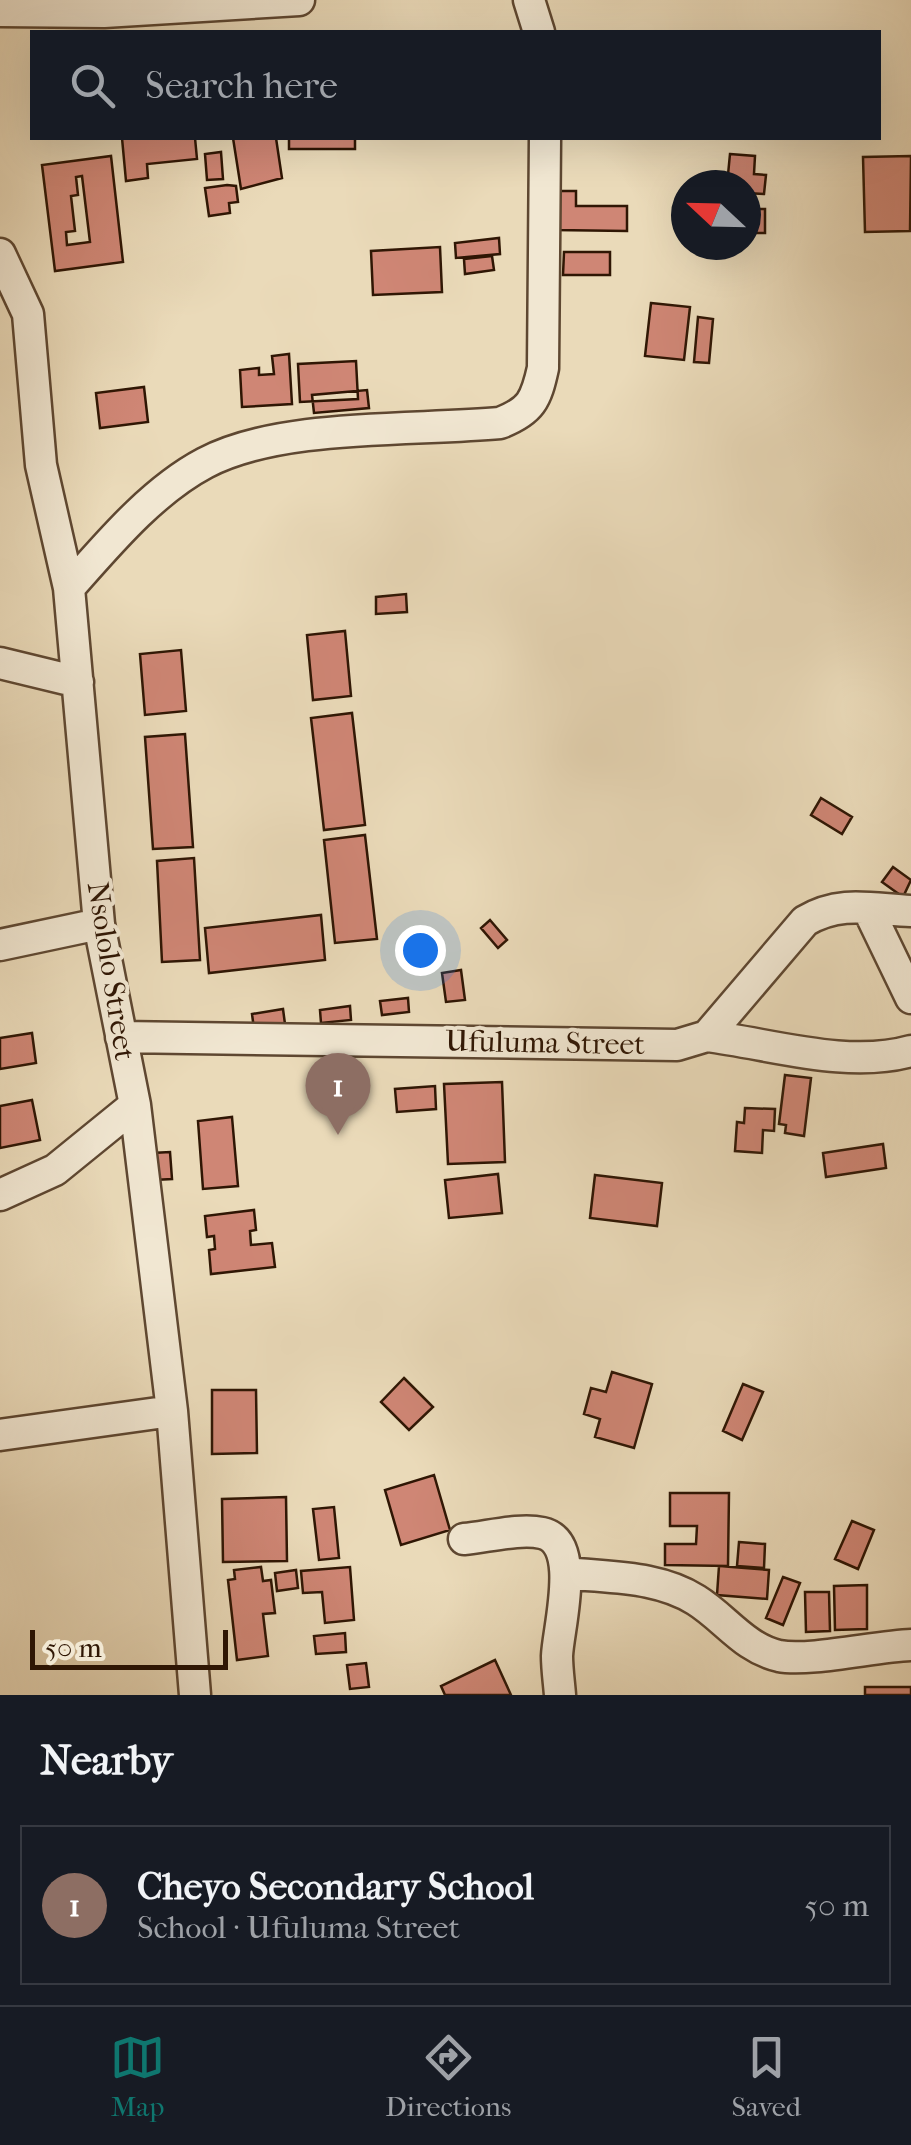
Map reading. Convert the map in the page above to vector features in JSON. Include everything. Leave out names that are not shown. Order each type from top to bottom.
[{"type":"street","points":[[0,10],[104,12],[300,0]]},
{"type":"street","points":[[529,0],[538,30]]},
{"type":"street","points":[[69,588],[146,509],[202,464],[238,449],[293,438],[500,423],[527,412],[537,396],[543,368],[545,140]]},
{"type":"street","name":"Nsololo Street","points":[[0,254],[28,314],[42,465],[69,588],[99,924],[135,1105],[172,1411],[194,1695]]},
{"type":"street","points":[[0,662],[78,682]]},
{"type":"street","points":[[706,1036],[804,921],[842,905],[911,911]]},
{"type":"street","points":[[868,909],[911,998]]},
{"type":"street","points":[[0,945],[99,924]]},
{"type":"street","name":"Ufuluma Street","points":[[120,1036],[630,1046],[677,1045],[706,1036],[832,1054],[890,1057],[911,1051]]},
{"type":"street","points":[[0,1196],[55,1170],[135,1105]]},
{"type":"street","points":[[0,1435],[172,1411]]},
{"type":"street","points":[[464,1539],[540,1532],[552,1537],[559,1548],[567,1573],[557,1656],[560,1695]]},
{"type":"street","points":[[567,1573],[649,1581],[677,1589],[700,1602],[756,1650],[784,1657],[911,1644]]},
{"type":"building","points":[[122,140],[195,140],[197,159],[147,164],[148,178],[126,181]]},
{"type":"building","points":[[233,140],[276,140],[282,178],[241,189]]},
{"type":"building","points":[[289,140],[355,140],[355,149],[289,149]]},
{"type":"building","points":[[221,152],[223,179],[207,180],[205,154]]},
{"type":"building","points":[[730,154],[755,156],[754,170],[728,170]]},
{"type":"building","points":[[111,156],[123,262],[55,271],[42,165]],"holes":[[[82,176],[90,242],[67,245],[66,232],[75,231],[71,196],[78,195],[76,177]]]},
{"type":"building","points":[[911,156],[910,231],[865,232],[863,157]]},
{"type":"building","points":[[761,175],[766,175],[761,194]]},
{"type":"building","points":[[236,186],[238,202],[229,203],[230,213],[209,216],[205,188]]},
{"type":"building","points":[[555,191],[576,191],[576,206],[627,206],[627,231],[554,230]]},
{"type":"building","points":[[761,209],[765,209],[765,233],[761,233]]},
{"type":"building","points":[[499,238],[500,254],[456,258],[455,243]]},
{"type":"building","points":[[440,247],[442,292],[373,295],[371,251]]},
{"type":"building","points":[[564,252],[610,252],[610,275],[563,275]]},
{"type":"building","points":[[492,256],[494,270],[465,274],[464,259]]},
{"type":"building","points":[[651,303],[690,307],[684,360],[645,356]]},
{"type":"building","points":[[698,317],[713,319],[709,363],[694,362]]},
{"type":"building","points":[[289,354],[292,404],[242,407],[240,370],[259,368],[259,375],[274,374],[272,356]]},
{"type":"building","points":[[356,361],[358,399],[300,402],[298,364]]},
{"type":"building","points":[[144,387],[148,422],[100,428],[96,393]]},
{"type":"building","points":[[367,390],[369,408],[314,413],[312,395]]},
{"type":"building","points":[[406,594],[407,612],[376,614],[376,597]]},
{"type":"building","points":[[345,631],[351,696],[313,700],[307,635]]},
{"type":"building","points":[[181,650],[186,711],[145,715],[140,654]]},
{"type":"building","points":[[352,713],[365,825],[324,830],[311,718]]},
{"type":"building","points":[[185,734],[193,847],[153,849],[145,737]]},
{"type":"building","points":[[821,798],[852,817],[842,834],[811,815]]},
{"type":"building","points":[[365,835],[377,939],[335,943],[324,840]]},
{"type":"building","points":[[194,858],[200,960],[162,962],[157,861]]},
{"type":"building","points":[[893,867],[911,880],[903,897],[882,882]]},
{"type":"building","points":[[321,915],[325,960],[209,973],[205,928]]},
{"type":"building","points":[[490,920],[507,940],[498,948],[481,928]]},
{"type":"building","points":[[461,970],[465,1000],[446,1002],[442,973]]},
{"type":"building","points":[[408,998],[409,1012],[382,1015],[380,1001]]},
{"type":"building","points":[[350,1006],[351,1020],[321,1023],[320,1010]]},
{"type":"building","points":[[283,1009],[285,1024],[254,1029],[252,1014]]},
{"type":"building","points":[[32,1033],[36,1063],[0,1069],[0,1038]]},
{"type":"building","points":[[785,1075],[811,1078],[804,1136],[785,1133],[786,1125],[779,1124]]},
{"type":"building","points":[[502,1082],[505,1162],[448,1164],[444,1084]]},
{"type":"building","points":[[435,1086],[436,1109],[397,1112],[395,1089]]},
{"type":"building","points":[[32,1100],[40,1140],[0,1148],[0,1106]]},
{"type":"building","points":[[745,1108],[775,1109],[774,1131],[763,1130],[762,1153],[735,1151],[737,1122],[744,1123]]},
{"type":"building","points":[[232,1117],[238,1186],[203,1189],[198,1121]]},
{"type":"building","points":[[883,1144],[886,1168],[826,1177],[823,1153]]},
{"type":"building","points":[[170,1152],[172,1179],[154,1180],[152,1153]]},
{"type":"building","points":[[498,1174],[502,1213],[449,1218],[445,1180]]},
{"type":"building","points":[[595,1175],[662,1183],[657,1226],[590,1218]]},
{"type":"building","points":[[254,1210],[256,1230],[250,1231],[251,1245],[272,1243],[275,1267],[211,1274],[209,1250],[215,1249],[214,1236],[207,1237],[205,1216]]},
{"type":"building","points":[[612,1372],[652,1384],[634,1448],[595,1437],[600,1419],[584,1414],[591,1388],[606,1392]]},
{"type":"building","points":[[404,1378],[433,1407],[409,1430],[381,1402]]},
{"type":"building","points":[[743,1384],[763,1392],[742,1440],[723,1431]]},
{"type":"building","points":[[212,1390],[256,1390],[257,1453],[212,1454]]},
{"type":"building","points":[[434,1475],[450,1530],[401,1545],[385,1490]]},
{"type":"building","points":[[670,1493],[729,1493],[728,1566],[665,1565],[665,1544],[696,1544],[697,1526],[670,1526]]},
{"type":"building","points":[[286,1497],[287,1561],[223,1562],[222,1499]]},
{"type":"building","points":[[334,1507],[339,1558],[319,1560],[313,1509]]},
{"type":"building","points":[[852,1521],[874,1530],[858,1569],[835,1559]]},
{"type":"building","points":[[739,1542],[765,1544],[764,1568],[737,1566]]},
{"type":"building","points":[[719,1566],[769,1570],[767,1599],[717,1595]]},
{"type":"building","points":[[261,1567],[263,1581],[271,1580],[275,1613],[263,1614],[268,1656],[237,1660],[228,1580],[235,1579],[234,1570]]},
{"type":"building","points":[[350,1567],[354,1620],[325,1623],[322,1592],[303,1593],[301,1571]]},
{"type":"building","points":[[296,1570],[298,1588],[277,1591],[275,1573]]},
{"type":"building","points":[[783,1577],[800,1583],[783,1625],[766,1618]]},
{"type":"building","points":[[867,1585],[867,1629],[835,1630],[834,1586]]},
{"type":"building","points":[[805,1592],[829,1592],[830,1631],[806,1632]]},
{"type":"building","points":[[345,1633],[346,1652],[316,1654],[314,1636]]},
{"type":"building","points":[[495,1660],[511,1695],[445,1695],[441,1686]]},
{"type":"building","points":[[366,1663],[369,1687],[350,1689],[347,1665]]},
{"type":"building","points":[[865,1687],[911,1687],[911,1695],[865,1695]]},
{"type":"place","name":"Cheyo Secondary School","points":[[338,1135]]}]
